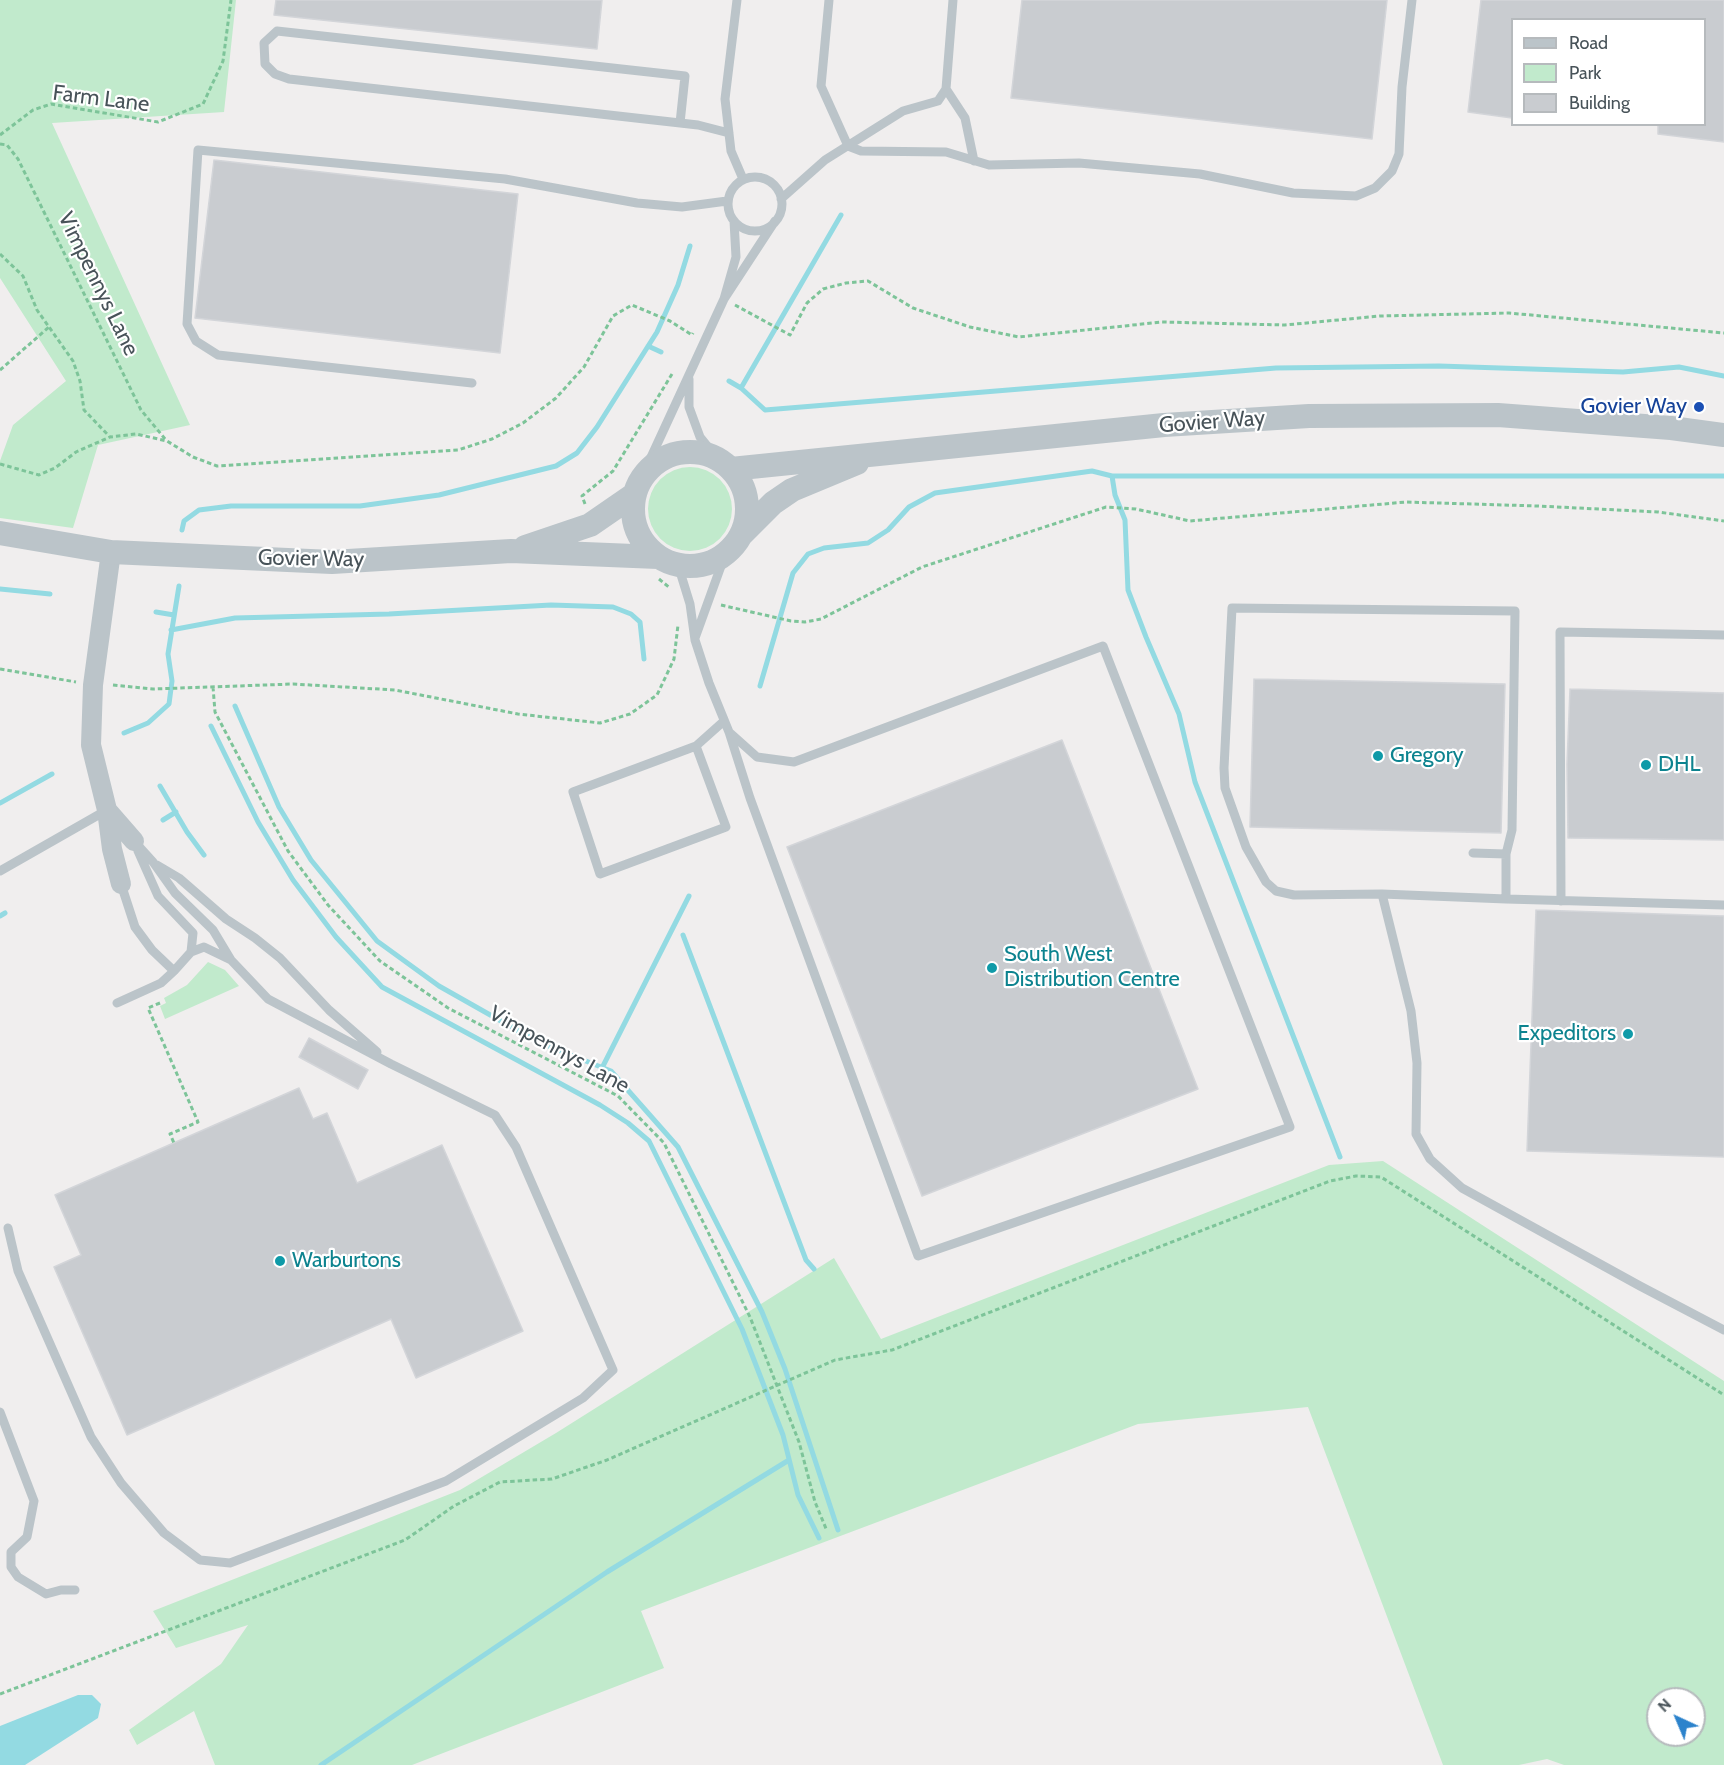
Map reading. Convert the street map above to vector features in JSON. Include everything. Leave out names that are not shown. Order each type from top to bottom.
[{"type":"street","name":"Govier Way","points":[[724,464],[881,453],[1164,425],[1309,416],[1498,415],[1671,428],[1724,435]]},
{"type":"street","points":[[683,452],[700,453],[724,464],[741,483],[747,500],[747,517],[742,534],[725,555],[710,563],[694,566],[668,561],[645,545],[636,530],[633,512],[638,487],[652,466],[667,457],[683,452]]},
{"type":"street","name":"Govier Way","points":[[742,534],[774,503],[792,490],[881,453]]},
{"type":"street","name":"Govier Way","points":[[511,551],[590,525],[638,487]]},
{"type":"street","name":"Govier Way","points":[[0,533],[111,552],[332,562],[511,551],[668,561]]},
{"type":"street","points":[[111,552],[93,685],[91,745],[107,810],[112,849],[121,884]]},
{"type":"street","points":[[107,810],[134,841]]},
{"type":"lane","points":[[737,0],[726,99],[731,151],[743,179]]},
{"type":"lane","points":[[830,0],[821,86],[848,146],[861,151],[946,152],[989,165],[1079,162],[1200,174],[1293,193],[1356,196],[1375,188],[1392,171],[1399,154],[1402,87],[1412,0]]},
{"type":"lane","points":[[782,199],[825,160],[903,111],[938,101],[946,89],[953,0]]},
{"type":"lane","points":[[680,123],[685,76],[277,31],[264,43],[265,64],[275,74],[289,79],[680,123],[698,125],[729,133]]},
{"type":"lane","points":[[946,89],[965,118],[974,161]]},
{"type":"lane","points":[[472,383],[218,355],[196,341],[187,324],[198,150],[505,179],[637,203],[682,207],[728,201]]},
{"type":"lane","points":[[638,487],[724,299],[775,222],[780,213],[782,199],[777,188],[767,180],[751,177],[743,179],[730,192],[728,201],[730,215],[741,227],[754,231],[775,222]]},
{"type":"lane","points":[[724,299],[736,257],[734,221]]},
{"type":"lane","points":[[689,373],[689,407],[700,437],[724,464]]},
{"type":"lane","points":[[695,640],[725,555]]},
{"type":"lane","points":[[668,561],[690,604],[695,640],[729,732],[750,798],[918,1256],[1290,1127],[1103,646],[794,762],[757,757],[729,732]]},
{"type":"lane","points":[[1506,899],[1506,854],[1512,830],[1515,611],[1232,608],[1225,788],[1246,848],[1266,882],[1276,891],[1294,895],[1382,894],[1506,899],[1561,901],[1724,905]]},
{"type":"lane","points":[[1561,901],[1560,632],[1724,635]]},
{"type":"lane","points":[[696,746],[726,827],[600,874],[573,792],[696,746],[724,721]]},
{"type":"lane","points":[[0,871],[107,810]]},
{"type":"lane","points":[[8,1228],[18,1271],[91,1437],[121,1483],[164,1533],[200,1560],[230,1563],[446,1481],[583,1398],[613,1370],[516,1148],[495,1115],[391,1064],[268,999],[231,960],[213,930],[175,893],[153,862],[134,841]]},
{"type":"lane","points":[[134,841],[158,896],[193,933],[191,952]]},
{"type":"lane","points":[[1473,853],[1506,854]]},
{"type":"lane","points":[[153,862],[179,878],[226,919],[280,958],[329,1010],[391,1064]]},
{"type":"lane","points":[[121,884],[135,927],[152,950],[174,971]]},
{"type":"lane","points":[[1382,894],[1411,1011],[1417,1063],[1416,1134],[1430,1160],[1462,1188],[1640,1286],[1724,1329]]},
{"type":"lane","points":[[117,1003],[161,983],[191,952],[204,947],[231,960]]},
{"type":"lane","points":[[0,1412],[34,1501],[27,1537],[11,1552],[11,1567],[18,1577],[46,1594],[61,1590],[75,1590]]},
{"type":"path","name":"Farm Lane","points":[[0,135],[33,110],[51,104],[158,122],[202,104],[223,62],[231,0]]},
{"type":"path","name":"Vimpennys Lane","points":[[0,144],[7,145],[18,159],[141,410],[167,441]]},
{"type":"path","points":[[0,254],[23,276],[37,310],[73,361],[80,381],[84,411],[110,437]]},
{"type":"path","points":[[759,318],[790,335],[807,303],[824,289],[868,280],[913,308],[970,327],[1019,337],[1162,322],[1285,325],[1380,316],[1509,313],[1724,333]]},
{"type":"path","points":[[0,464],[39,475],[55,468],[76,452],[110,437],[136,434],[167,441],[193,457],[217,466],[458,450],[492,439],[523,423],[556,398],[584,368],[613,316],[632,305],[670,321]]},
{"type":"path","points":[[0,370],[49,327]]},
{"type":"path","points":[[708,602],[791,621],[805,622],[821,619],[922,567],[1106,507],[1136,509],[1190,521],[1406,502],[1658,512],[1724,521]]},
{"type":"path","points":[[153,689],[293,684],[395,690],[518,714],[600,723],[630,714],[657,695],[674,659],[679,607],[690,604]]},
{"type":"path","name":"Vimpennys Lane","points":[[213,687],[215,712],[288,851],[328,905],[380,961],[448,1008],[618,1096],[664,1143],[750,1317],[799,1442],[815,1502],[827,1531]]},
{"type":"path","points":[[160,1003],[148,1008],[198,1122],[170,1134],[174,1143]]},
{"type":"path","points":[[0,1694],[405,1540],[454,1506],[500,1482],[552,1479],[607,1460],[836,1360],[892,1350],[1330,1181],[1356,1176],[1381,1177],[1724,1395]]},
{"type":"green space","points":[[0,0],[236,0],[224,112],[52,123],[190,425],[98,445],[73,528],[0,518],[0,461],[13,425],[66,381],[0,278]]},
{"type":"green space","points":[[682,467],[698,467],[714,474],[725,485],[732,501],[729,525],[720,539],[698,551],[682,551],[666,544],[655,533],[648,517],[648,501],[655,485],[666,474]]},
{"type":"green space","points":[[208,962],[225,970],[239,986],[165,1019],[160,1006],[166,1003],[164,998],[187,985]]},
{"type":"green space","points":[[1383,1161],[1724,1381],[1724,1765],[1564,1765],[1547,1759],[1519,1765],[1443,1765],[1308,1407],[1138,1424],[641,1611],[664,1668],[412,1765],[215,1765],[194,1711],[137,1745],[129,1730],[221,1664],[248,1625],[176,1648],[153,1611],[460,1490],[556,1433],[834,1258],[881,1339],[1329,1165]]},
{"type":"water","points":[[78,1695],[92,1695],[101,1704],[98,1718],[25,1765],[0,1765],[0,1726]]},
{"type":"building","points":[[276,0],[602,0],[597,49],[274,15]]},
{"type":"building","points":[[1022,0],[1387,0],[1372,139],[1011,98]]},
{"type":"building","points":[[1481,0],[1724,0],[1724,142],[1658,134],[1658,126],[1706,126],[1706,18],[1511,18],[1511,118],[1468,112]]},
{"type":"building","points":[[214,160],[518,194],[500,353],[195,318]]},
{"type":"building","name":"Gregory","points":[[1254,679],[1505,684],[1501,833],[1250,827]]},
{"type":"building","name":"DHL","points":[[1570,689],[1724,693],[1724,840],[1568,838],[1567,764]]},
{"type":"building","name":"South West Distribution Centre","points":[[1062,740],[1198,1089],[922,1196],[787,847]]},
{"type":"building","name":"Expeditors","points":[[1536,910],[1724,916],[1724,1157],[1527,1151]]},
{"type":"building","points":[[309,1038],[368,1070],[358,1089],[299,1057]]},
{"type":"building","name":"Warburtons","points":[[299,1088],[313,1119],[327,1113],[357,1183],[442,1145],[523,1331],[416,1378],[391,1319],[127,1435],[54,1267],[81,1255],[55,1195]]},
{"type":"waterway","points":[[741,388],[841,215]]},
{"type":"waterway","points":[[182,530],[184,521],[199,510],[231,506],[360,506],[439,495],[556,466],[577,453],[597,427],[657,332],[678,285],[690,246]]},
{"type":"waterway","points":[[648,346],[661,352]]},
{"type":"waterway","points":[[729,381],[741,388],[765,410],[1276,368],[1439,366],[1623,372],[1679,367],[1724,376]]},
{"type":"waterway","points":[[760,686],[793,573],[808,554],[824,548],[868,543],[888,530],[909,507],[935,493],[1092,471],[1112,476],[1724,476]]},
{"type":"waterway","points":[[1112,476],[1115,495],[1125,520],[1128,590],[1179,714],[1195,782],[1340,1157]]},
{"type":"waterway","points":[[124,733],[148,723],[169,704],[172,681],[168,654],[179,586]]},
{"type":"waterway","points":[[0,589],[50,594]]},
{"type":"waterway","points":[[171,630],[235,618],[389,614],[551,605],[613,607],[631,614],[640,622],[644,659]]},
{"type":"waterway","points":[[156,612],[174,615]]},
{"type":"waterway","points":[[235,706],[279,807],[311,860],[377,941],[439,986],[538,1042],[611,1071],[678,1147],[762,1312],[785,1369],[838,1530]]},
{"type":"waterway","points":[[211,726],[258,822],[293,880],[336,937],[382,987],[600,1105],[628,1123],[649,1141],[742,1329],[783,1435],[798,1495],[819,1538]]},
{"type":"waterway","points":[[0,803],[52,774]]},
{"type":"waterway","points":[[160,786],[187,832],[204,855]]},
{"type":"waterway","points":[[163,820],[176,812]]},
{"type":"waterway","points":[[602,1068],[689,896]]},
{"type":"waterway","points":[[0,916],[5,913]]},
{"type":"waterway","points":[[683,935],[806,1260],[814,1269]]},
{"type":"waterway","points":[[321,1765],[607,1572],[789,1460]]},
{"type":"place","name":"Govier Way","points":[[1699,407]]},
{"type":"place","name":"Gregory","points":[[1378,756]]},
{"type":"place","name":"DHL","points":[[1646,765]]},
{"type":"place","name":"South West Distribution Centre","points":[[992,968]]},
{"type":"place","name":"Expeditors","points":[[1628,1034]]},
{"type":"place","name":"Warburtons","points":[[280,1261]]}]
